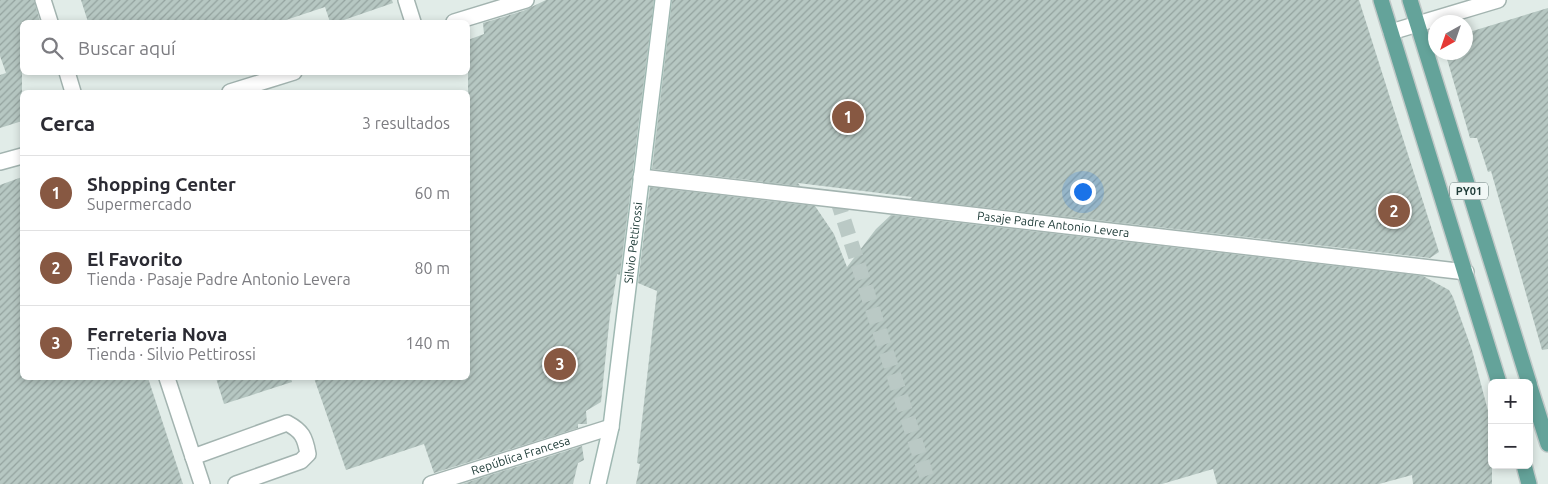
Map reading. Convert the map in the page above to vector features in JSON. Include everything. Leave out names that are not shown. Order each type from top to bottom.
[{"type":"main road","name":"PY01","points":[[1381,0],[1498,379]]},
{"type":"main road","name":"PY01","points":[[1410,0],[1528,379]]},
{"type":"main road","name":"PY01","points":[[1533,396],[1548,444]]},
{"type":"main road","points":[[1525,469],[1530,484]]},
{"type":"street","points":[[43,0],[49,20]]},
{"type":"street","points":[[406,0],[412,20]]},
{"type":"street","points":[[461,20],[526,0]]},
{"type":"street","name":"Silvio Pettirossi","points":[[598,484],[611,427],[663,0]]},
{"type":"street","points":[[1391,32],[1498,0]]},
{"type":"street","points":[[67,75],[72,90]]},
{"type":"street","points":[[236,90],[284,75]]},
{"type":"street","points":[[0,162],[20,157]]},
{"type":"street","name":"Pasaje Padre Antonio Levera","points":[[641,176],[1466,272]]},
{"type":"street","points":[[168,380],[202,484]]},
{"type":"street","points":[[193,457],[287,424],[300,430],[306,440],[308,454],[302,461],[236,484]]},
{"type":"street","name":"República Francesa","points":[[431,484],[611,427]]},
{"type":"building","points":[[0,0],[34,0],[39,20],[20,20],[20,75],[22,75],[22,90],[20,90],[20,122],[0,128],[0,75],[6,73],[0,56]]},
{"type":"building","points":[[81,0],[392,0],[393,3],[344,20],[329,20],[325,7],[286,20],[87,20]]},
{"type":"building","points":[[546,0],[654,0],[620,275],[617,274],[610,315],[601,402],[586,411],[587,424],[578,424],[578,428],[434,473],[424,444],[346,470],[315,380],[470,380],[470,90],[468,90],[468,75],[470,75],[470,39],[484,34],[483,23],[523,11]]},
{"type":"building","points":[[672,0],[1359,0],[1439,252],[1430,258],[910,199],[912,197],[798,183],[800,186],[652,169]]},
{"type":"building","points":[[1548,8],[1548,349],[1542,350],[1491,171],[1488,172],[1477,138],[1470,138],[1447,60],[1473,60],[1473,31]]},
{"type":"building","points":[[20,178],[20,380],[149,380],[183,484],[0,484],[0,185]]},
{"type":"building","points":[[650,187],[815,206],[834,234],[847,267],[876,229],[891,215],[1423,276],[1449,290],[1472,350],[1488,411],[1488,469],[1492,469],[1492,484],[1413,484],[1412,475],[1379,484],[1217,484],[1213,469],[1162,484],[636,484],[640,464],[637,463],[657,291],[638,283]]},
{"type":"building","points":[[217,380],[292,380],[292,382],[224,404]]},
{"type":"building","points":[[582,446],[584,460],[578,463],[573,484],[462,484]]},
{"type":"tunnel","points":[[837,199],[929,484]]},
{"type":"place","name":"Shopping Center","points":[[848,117]]},
{"type":"place","name":"El Favorito","points":[[1394,211]]},
{"type":"place","name":"Ferreteria Nova","points":[[560,364]]}]
